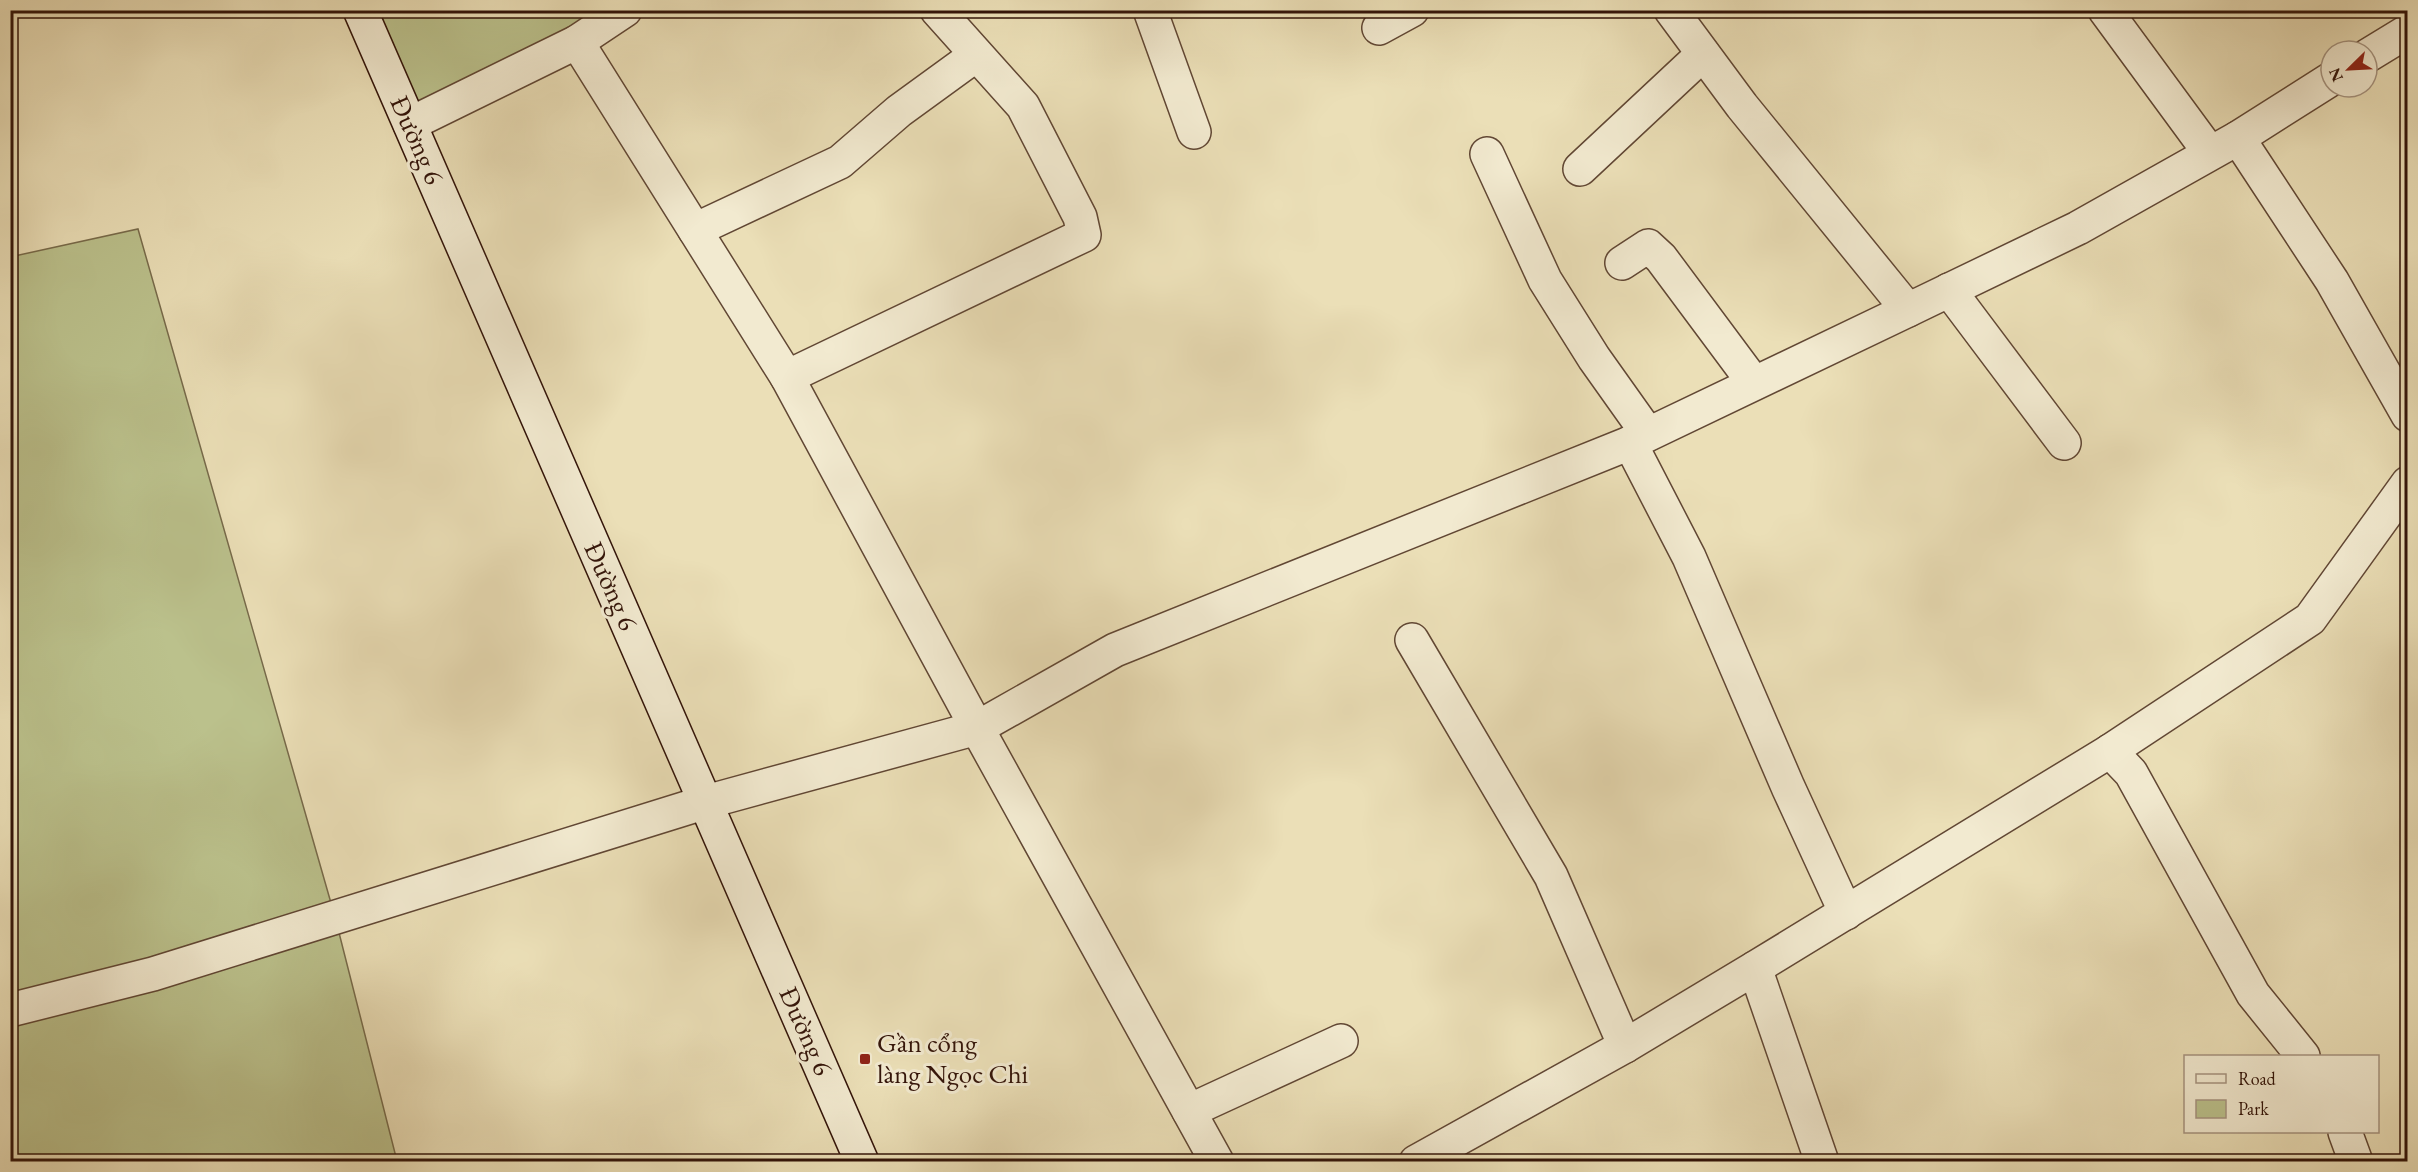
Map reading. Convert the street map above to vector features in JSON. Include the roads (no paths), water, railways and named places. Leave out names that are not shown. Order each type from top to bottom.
[{"type":"street","name":"Đường 6","points":[[360,10],[862,1161]]},
{"type":"street","points":[[410,124],[577,42],[625,10]]},
{"type":"street","points":[[787,377],[1084,235],[1080,218],[1023,106],[937,10]]},
{"type":"street","points":[[1150,10],[1194,132]]},
{"type":"street","points":[[1379,28],[1412,10]]},
{"type":"street","points":[[1671,10],[1742,106],[1908,310]]},
{"type":"street","points":[[2105,10],[2224,145],[2332,281],[2408,415]]},
{"type":"street","points":[[2379,49],[2408,31]]},
{"type":"street","points":[[577,42],[787,377],[977,728],[1217,1161]]},
{"type":"street","points":[[1580,169],[1703,54]]},
{"type":"street","points":[[695,230],[840,162],[899,111],[976,55]]},
{"type":"street","points":[[10,1010],[153,974],[706,802],[977,728],[1115,650],[1639,438],[1908,310],[2078,228],[2224,145],[2319,86]]},
{"type":"street","points":[[1487,154],[1545,279],[1594,358],[1639,438],[1788,787],[1846,913]]},
{"type":"street","points":[[1622,263],[1648,246],[1661,258],[1754,383]]},
{"type":"street","points":[[1949,290],[2064,443]]},
{"type":"street","points":[[1416,1161],[1625,1046],[1846,913],[2110,751],[2310,619],[2408,483]]},
{"type":"street","points":[[1412,640],[1551,876],[1625,1046]]},
{"type":"street","points":[[2110,751],[2131,773],[2253,994],[2302,1055]]},
{"type":"street","points":[[1755,968],[1822,1161]]},
{"type":"street","points":[[1189,1111],[1341,1041]]},
{"type":"street","points":[[2346,1133],[2356,1161]]},
{"type":"place","name":"Gần cổng làng Ngọc Chi","points":[[865,1059]]}]
